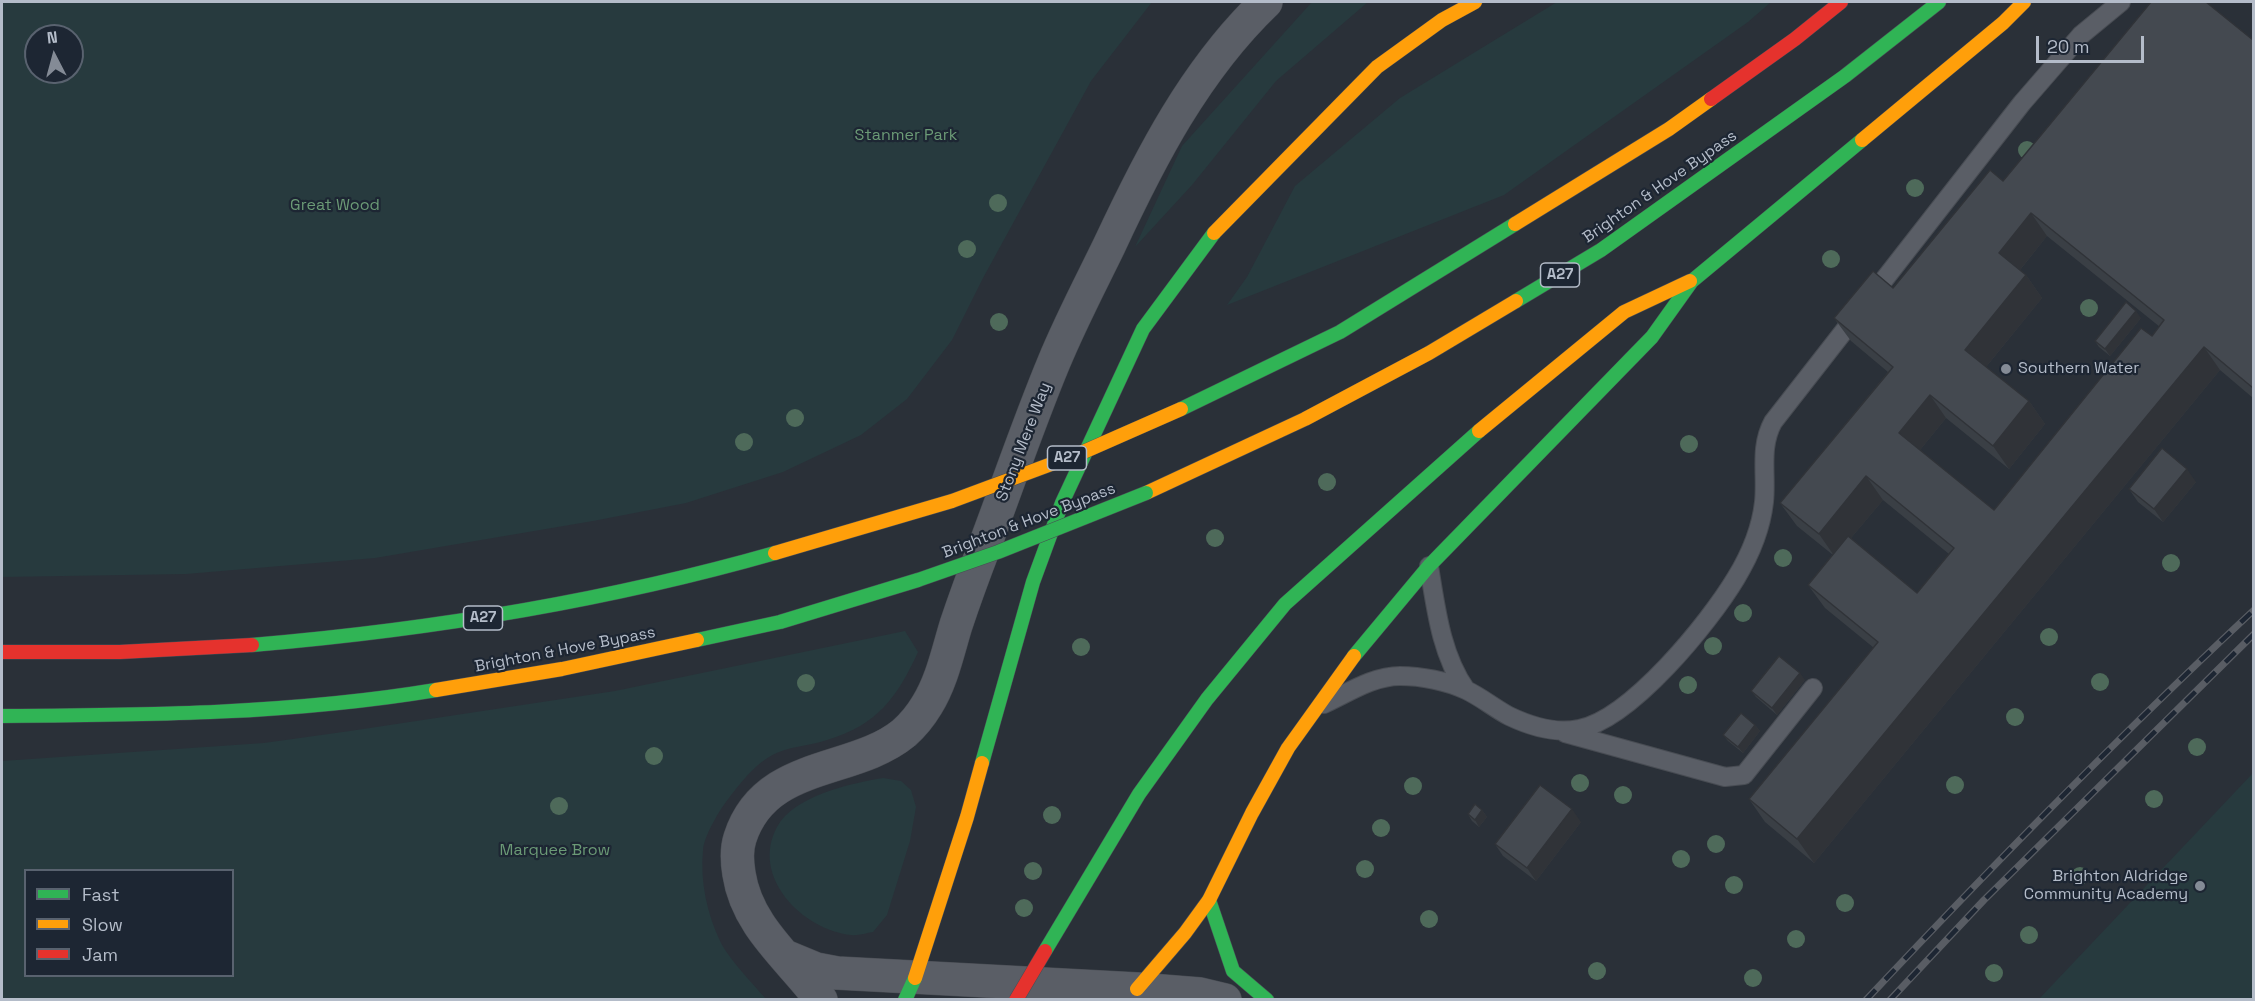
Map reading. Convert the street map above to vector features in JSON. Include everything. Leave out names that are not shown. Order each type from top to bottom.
[{"type":"highway","points":[[910,988],[967,817],[1033,582],[1062,503],[1143,329],[1216,231],[1377,67],[1442,20],[1475,2]]},
{"type":"highway","name":"A27","points":[[2,652],[57,654],[188,650],[297,642],[506,614],[631,591],[790,551],[952,501],[1081,453],[1181,409],[1340,332],[1669,129],[1795,39],[1841,2]]},
{"type":"highway","name":"Brighton & Hove Bypass","points":[[2,716],[145,716],[312,707],[425,692],[573,666],[769,625],[918,580],[998,552],[1146,493],[1305,419],[1429,353],[1601,250],[1845,76],[1939,2]]},
{"type":"highway","points":[[1133,994],[1185,933],[1209,900],[1288,748],[1352,659],[1429,566],[1652,337],[1692,281],[2002,23],[2024,2]]},
{"type":"highway","points":[[1016,999],[1139,794],[1207,699],[1285,604],[1481,429],[1624,312],[1692,281]]},
{"type":"highway","points":[[1209,900],[1233,971],[1267,999]]},
{"type":"street","name":"Stony Mere Way","points":[[821,999],[762,932],[749,910],[740,884],[736,858],[740,837],[752,814],[767,796],[804,774],[881,747],[903,734],[928,703],[940,677],[963,603],[1054,362],[1129,202],[1157,146],[1190,94],[1240,28],[1266,2]]},
{"type":"street","name":"Stony Mere Way","points":[[784,956],[816,969],[910,988],[1200,994],[1225,999]]},
{"type":"lane","points":[[1548,729],[1578,729],[1591,726],[1630,702],[1700,629],[1735,580],[1756,536],[1764,500],[1765,443],[1773,422],[2022,103],[2081,35],[2121,2]]},
{"type":"lane","points":[[1429,566],[1442,636],[1455,674],[1466,690]]},
{"type":"lane","points":[[1317,707],[1386,677],[1414,676],[1466,690],[1509,716],[1548,729],[1725,777],[1736,777],[1744,776],[1813,688]]},
{"type":"green space","points":[[2,2],[1152,2],[1091,81],[983,278],[952,340],[907,399],[861,435],[783,472],[686,503],[375,558],[186,574],[2,577]]},
{"type":"green space","points":[[1312,2],[1368,2],[1276,81],[1192,185],[1135,247],[1182,146]]},
{"type":"green space","points":[[1557,2],[1771,2],[1748,22],[1504,195],[1227,305],[1247,277],[1295,186],[1400,98]]},
{"type":"green space","name":"Marquee Brow","points":[[905,631],[918,652],[893,696],[872,718],[844,734],[785,750],[764,760],[734,791],[709,830],[704,844],[702,862],[706,898],[712,921],[725,950],[766,999],[2,999],[2,761],[264,743],[615,691]]},
{"type":"green space","name":"Brighton Aldridge Community Academy","points":[[2253,773],[2253,999],[2039,999]]},
{"type":"green space","points":[[883,778],[901,781],[911,790],[916,807],[910,841],[887,915],[873,932],[854,935],[833,931],[799,912],[786,898],[776,882],[770,864],[770,846],[777,827],[785,816],[809,799],[856,783]]},
{"type":"building","points":[[2151,2],[2206,2],[2253,40],[2253,388],[2204,347],[1797,839],[1749,799],[1878,642],[1808,585],[1848,536],[1917,593],[1954,548],[1866,476],[1819,534],[1780,503],[1893,367],[1834,318],[1873,271],[1893,288],[1990,170],[2003,181]],"holes":[[[2031,213],[2164,320],[2152,336],[2141,328],[1994,510],[1899,433],[1930,395],[1993,446],[2029,401],[1965,350],[2026,275],[1999,253]]]},
{"type":"building","points":[[2126,302],[2136,311],[2105,349],[2095,341]]},
{"type":"building","points":[[2162,448],[2187,469],[2154,509],[2129,489]]},
{"type":"building","points":[[1779,656],[1800,673],[1772,708],[1751,691]]},
{"type":"building","points":[[1741,713],[1755,725],[1738,747],[1723,735]]},
{"type":"building","points":[[1540,785],[1572,809],[1527,868],[1495,844]]},
{"type":"building","points":[[1475,804],[1482,810],[1475,820],[1468,814]]},
{"type":"railway","points":[[1866,1000],[2057,802],[2254,610]]},
{"type":"railway","points":[[1890,1000],[1984,900],[2254,634]]},
{"type":"traffic: fast","points":[[1516,301],[1601,250],[1845,76],[1939,2]]},
{"type":"traffic: fast","points":[[1354,656],[1429,566],[1652,337],[1692,281],[1862,140]]},
{"type":"traffic: fast","points":[[1181,409],[1340,332],[1515,224]]},
{"type":"traffic: fast","points":[[982,763],[1033,582],[1062,503],[1143,329],[1214,233]]},
{"type":"traffic: fast","points":[[1045,951],[1139,794],[1207,699],[1285,604],[1479,431]]},
{"type":"traffic: fast","points":[[918,580],[998,552],[1146,493]]},
{"type":"traffic: fast","points":[[252,645],[384,631],[515,612],[646,586],[775,553]]},
{"type":"traffic: fast","points":[[697,640],[780,622],[918,580]]},
{"type":"traffic: fast","points":[[2,716],[165,714],[274,709],[436,690]]},
{"type":"traffic: fast","points":[[1209,900],[1233,971],[1267,1000]]},
{"type":"traffic: fast","points":[[905,1000],[915,978]]},
{"type":"traffic: slow","points":[[1214,233],[1377,67],[1442,20],[1475,2]]},
{"type":"traffic: slow","points":[[1862,140],[2003,23],[2024,2]]},
{"type":"traffic: slow","points":[[1515,224],[1669,129],[1711,99]]},
{"type":"traffic: slow","points":[[1479,431],[1624,312],[1690,281]]},
{"type":"traffic: slow","points":[[1146,493],[1305,419],[1429,353],[1516,301]]},
{"type":"traffic: slow","points":[[952,501],[1081,453],[1181,409]]},
{"type":"traffic: slow","points":[[775,553],[952,501]]},
{"type":"traffic: slow","points":[[436,690],[562,669],[697,640]]},
{"type":"traffic: slow","points":[[1137,989],[1185,933],[1209,900],[1252,813],[1288,748],[1354,656]]},
{"type":"traffic: slow","points":[[915,978],[982,763]]},
{"type":"traffic: jam","points":[[1711,99],[1795,39],[1841,2]]},
{"type":"traffic: jam","points":[[2,652],[120,652],[252,645]]},
{"type":"traffic: jam","points":[[1016,1000],[1045,951]]},
{"type":"place","name":"Southern Water","points":[[2006,369]]},
{"type":"place","name":"Brighton Aldridge Community Academy","points":[[2200,886]]},
{"type":"park label","name":"Stanmer Park","points":[[906,136]]},
{"type":"park label","name":"Great Wood","points":[[335,206]]}]
